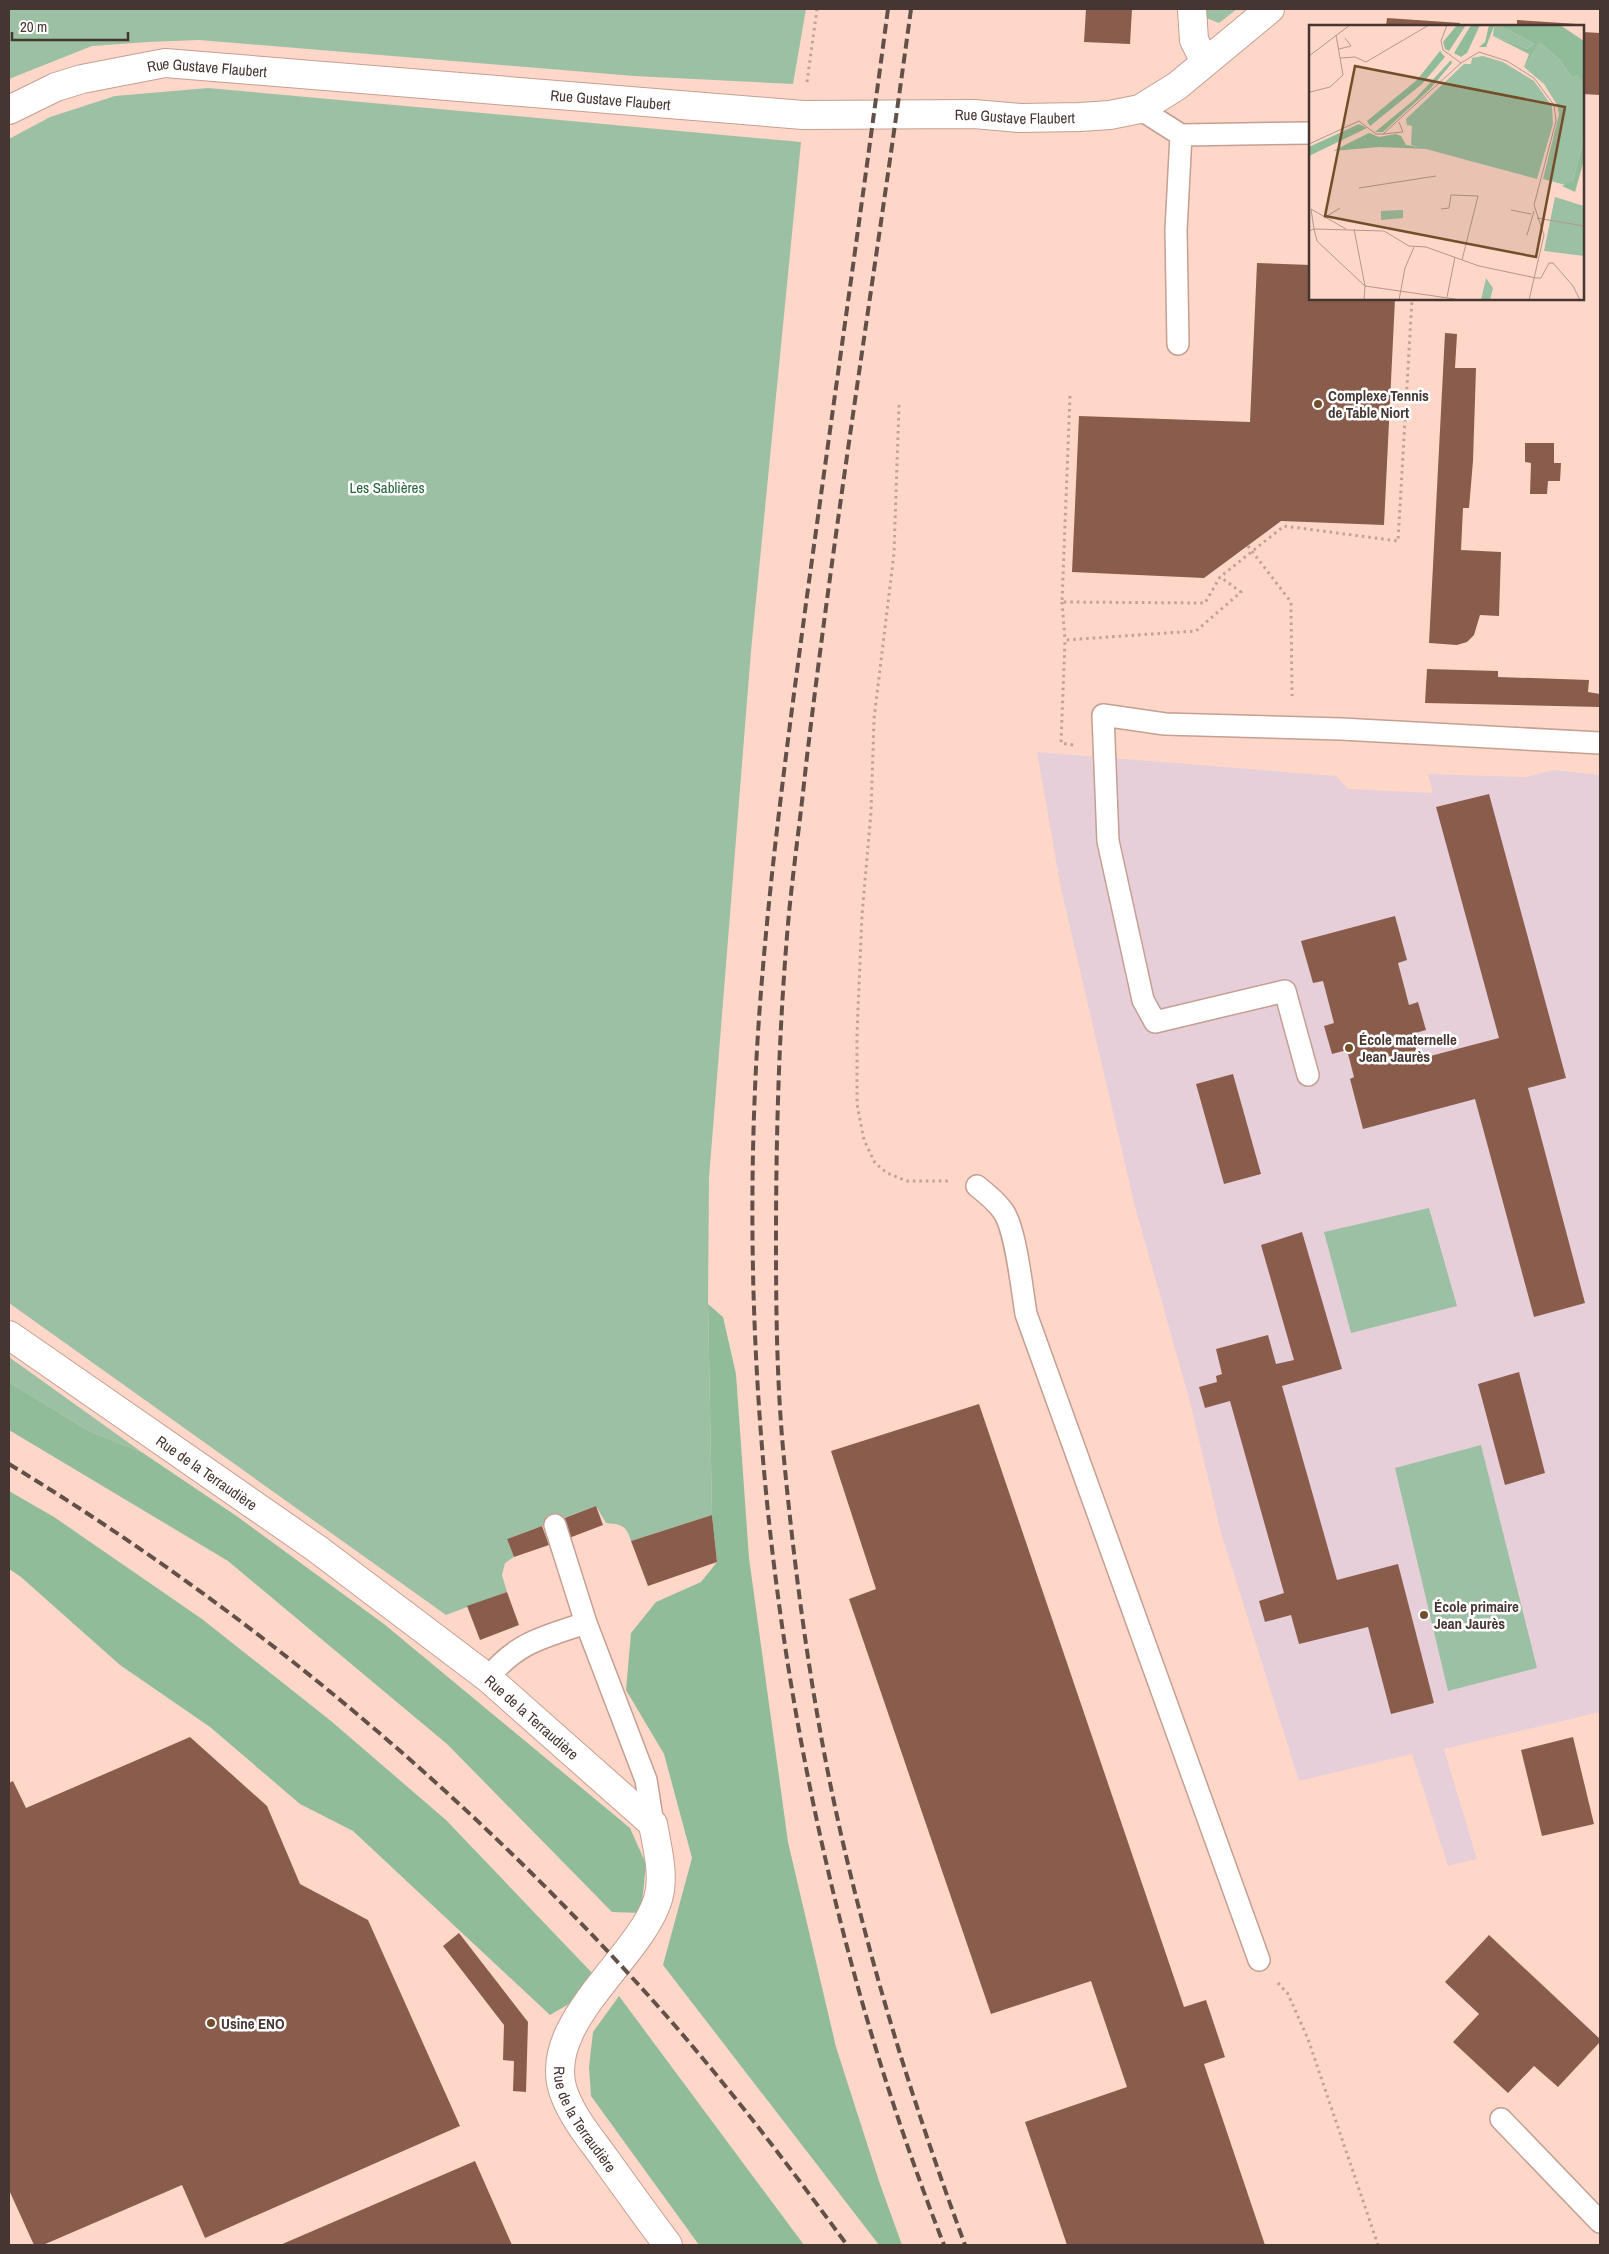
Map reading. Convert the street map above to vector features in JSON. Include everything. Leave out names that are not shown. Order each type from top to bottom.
[{"type":"street","points":[[1192,9],[1194,40],[1204,62]]},
{"type":"street","name":"Rue Gustave Flaubert","points":[[9,110],[56,87],[82,79],[164,63],[803,115],[974,114],[1020,118],[1110,115],[1140,109],[1177,86],[1270,9]]},
{"type":"street","name":"Rue de la Terraudière","points":[[9,1335],[316,1548],[488,1678],[654,1824],[660,1875],[659,1897],[649,1921],[594,1993],[571,2030],[562,2050],[559,2070],[564,2095],[578,2122],[668,2245]]},
{"type":"lane","points":[[1140,109],[1181,135],[1309,134]]},
{"type":"lane","points":[[1178,344],[1176,230],[1181,135]]},
{"type":"lane","points":[[1308,1075],[1285,991],[1155,1022],[1143,1000],[1108,841],[1103,715],[1165,724],[1291,728],[1600,743]]},
{"type":"lane","points":[[977,1186],[992,1197],[1004,1212],[1015,1247],[1026,1314],[1259,1960]]},
{"type":"lane","points":[[555,1525],[586,1623],[646,1780],[654,1824]]},
{"type":"lane","points":[[488,1678],[499,1664],[533,1640],[586,1623]]},
{"type":"lane","points":[[1502,2119],[1600,2222]]},
{"type":"path","points":[[803,115],[817,9]]},
{"type":"path","points":[[1062,602],[1206,603],[1220,577],[1284,526],[1398,542],[1412,300]]},
{"type":"path","points":[[1070,396],[1062,602],[1065,640],[1061,743],[1076,746]]},
{"type":"path","points":[[899,405],[894,553],[874,719],[871,812],[862,915],[857,1033],[858,1104],[864,1140],[875,1163],[887,1173],[907,1181],[958,1181],[977,1186]]},
{"type":"path","points":[[1248,546],[1291,602],[1291,728]]},
{"type":"path","points":[[1065,640],[1196,631],[1241,592],[1220,577]]},
{"type":"path","points":[[1259,1960],[1288,1994],[1308,2039],[1378,2245]]},
{"type":"shaded area","name":"École maternelle Jean Jaurès","points":[[1037,752],[1336,776],[1348,789],[1433,793],[1428,774],[1527,777],[1553,770],[1600,775],[1600,1712],[1444,1749],[1477,1859],[1448,1866],[1412,1754],[1299,1781],[1221,1533],[1190,1402],[1135,1207],[1061,889]]},
{"type":"green space","points":[[9,9],[806,9],[793,84],[634,76],[199,40],[92,46],[9,79]]},
{"type":"green space","points":[[1203,9],[1237,9],[1219,23],[1206,18]]},
{"type":"green space","name":"Les Sablières","points":[[208,88],[801,142],[751,651],[709,1178],[708,1304],[712,1515],[631,1541],[628,1532],[623,1527],[606,1523],[596,1506],[507,1539],[514,1557],[505,1563],[502,1575],[507,1592],[446,1615],[9,1303],[9,139],[50,117],[115,96]]},
{"type":"green space","points":[[1429,1208],[1457,1306],[1351,1333],[1324,1232]]},
{"type":"green space","points":[[708,1304],[723,1317],[736,1374],[749,1558],[788,1842],[836,2047],[880,2184],[902,2245],[879,2245],[663,1965],[692,1858],[664,1754],[626,1690],[631,1633],[656,1602],[701,1582],[717,1562],[712,1515]]},
{"type":"green space","points":[[9,1357],[143,1453],[89,1431],[9,1382]]},
{"type":"green space","points":[[9,1382],[89,1431],[143,1453],[238,1517],[384,1624],[630,1828],[646,1864],[641,1913],[612,1912],[447,1744],[228,1561],[9,1430]]},
{"type":"green space","points":[[1481,1445],[1537,1668],[1448,1691],[1395,1468]]},
{"type":"green space","points":[[9,1491],[54,1517],[202,1619],[331,1721],[446,1820],[595,1976],[574,2001],[550,2015],[353,1831],[300,1804],[210,1727],[120,1665],[21,1577],[9,1569]]},
{"type":"green space","points":[[619,1996],[804,2245],[699,2245],[591,2096],[589,2067],[593,2032]]},
{"type":"building","points":[[1086,9],[1132,9],[1130,44],[1084,42]]},
{"type":"building","points":[[1387,18],[1460,23],[1459,25],[1386,25]]},
{"type":"building","points":[[1517,20],[1577,24],[1577,25],[1517,25]]},
{"type":"building","points":[[1584,32],[1600,33],[1600,95],[1584,94]]},
{"type":"building","points":[[1257,263],[1309,265],[1309,300],[1395,300],[1384,525],[1281,521],[1204,578],[1072,572],[1079,416],[1250,422]]},
{"type":"building","points":[[1445,333],[1457,334],[1455,368],[1476,368],[1473,461],[1469,508],[1463,508],[1461,550],[1501,552],[1499,616],[1480,615],[1474,635],[1467,642],[1457,645],[1429,643]]},
{"type":"building","points":[[1525,443],[1554,443],[1554,463],[1561,463],[1560,481],[1548,481],[1547,494],[1530,494],[1531,463],[1525,462]]},
{"type":"building","points":[[1427,669],[1498,671],[1498,677],[1589,680],[1588,692],[1600,694],[1599,707],[1425,703]]},
{"type":"building","points":[[1489,794],[1566,1078],[1528,1088],[1585,1303],[1534,1317],[1475,1099],[1363,1129],[1350,1079],[1354,1077],[1347,1050],[1332,1054],[1324,1026],[1334,1023],[1323,981],[1313,983],[1301,941],[1395,916],[1407,960],[1398,963],[1409,1005],[1418,1002],[1426,1030],[1412,1034],[1419,1059],[1499,1038],[1436,807]]},
{"type":"building","points":[[1233,1074],[1261,1174],[1224,1184],[1196,1084]]},
{"type":"building","points":[[1302,1232],[1342,1369],[1282,1386],[1337,1580],[1398,1564],[1434,1703],[1391,1714],[1368,1627],[1299,1644],[1291,1615],[1265,1622],[1259,1601],[1284,1593],[1230,1401],[1205,1408],[1199,1387],[1217,1382],[1216,1376],[1222,1374],[1216,1349],[1268,1335],[1276,1364],[1294,1360],[1261,1245]]},
{"type":"building","points":[[1519,1372],[1545,1473],[1505,1485],[1478,1384]]},
{"type":"building","points":[[979,1404],[1184,2007],[1206,2000],[1225,2057],[1204,2064],[1265,2245],[1067,2245],[1025,2122],[1127,2087],[1091,1981],[991,2014],[849,1599],[876,1589],[831,1451]]},
{"type":"building","points":[[596,1506],[603,1525],[569,1538],[562,1519]]},
{"type":"building","points":[[712,1515],[717,1562],[648,1586],[631,1541]]},
{"type":"building","points":[[542,1526],[549,1545],[514,1557],[507,1539]]},
{"type":"building","points":[[507,1592],[519,1625],[480,1640],[467,1606]]},
{"type":"building","name":"Usine ENO","points":[[190,1737],[267,1806],[300,1884],[368,1920],[460,2126],[205,2238],[182,2185],[43,2245],[34,2245],[9,2190],[9,1783],[13,1781],[26,1808]]},
{"type":"building","points":[[1573,1737],[1594,1824],[1542,1836],[1521,1750]]},
{"type":"building","points":[[459,1933],[528,2022],[526,2092],[513,2091],[514,2061],[503,2060],[504,2025],[443,1946]]},
{"type":"building","points":[[1489,1935],[1600,2039],[1600,2042],[1558,2087],[1534,2066],[1508,2093],[1453,2042],[1479,2014],[1445,1982]]},
{"type":"building","points":[[475,2161],[512,2245],[280,2245]]},
{"type":"railway","points":[[888,9],[807,596],[778,822],[757,1049],[752,1200],[756,1353],[767,1505],[787,1657],[814,1808],[850,1956],[893,2102],[944,2245]]},
{"type":"railway","points":[[911,9],[830,576],[789,913],[780,1036],[777,1119],[777,1324],[780,1405],[789,1510],[809,1663],[826,1764],[848,1864],[873,1961],[916,2104],[965,2245]]},
{"type":"railway","points":[[9,1464],[179,1576],[261,1637],[341,1701],[419,1768],[494,1837],[567,1909],[693,2046],[746,2111],[847,2245]]},
{"type":"place","name":"Complexe Tennis de Table Niort","points":[[1318,404]]},
{"type":"place","name":"École maternelle Jean Jaurès","points":[[1349,1048]]},
{"type":"place","name":"École primaire Jean Jaurès","points":[[1424,1615]]},
{"type":"place","name":"Usine ENO","points":[[211,2023]]}]
